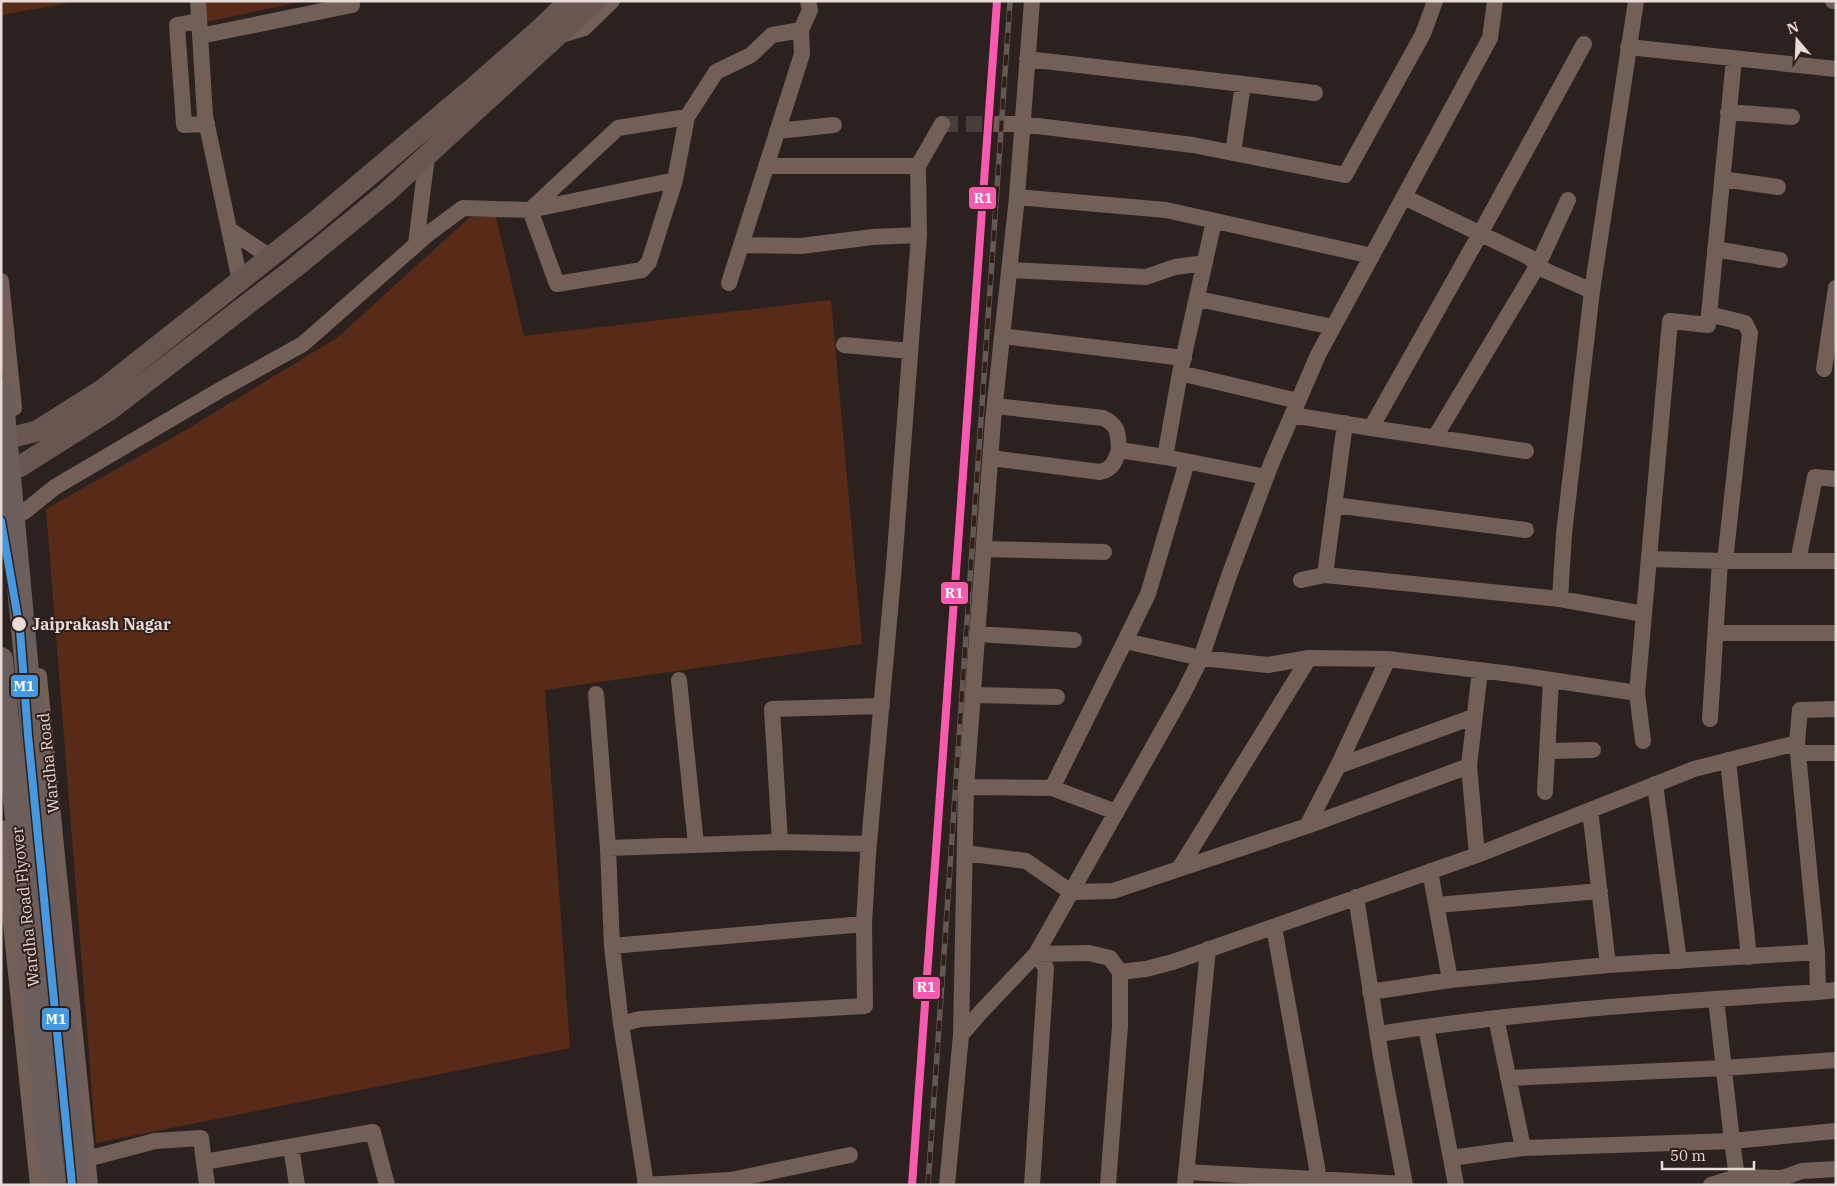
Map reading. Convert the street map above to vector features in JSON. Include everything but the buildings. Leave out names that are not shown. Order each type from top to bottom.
[{"type":"highway","name":"Wardha Road Flyover","points":[[1,391],[44,855],[78,1185]]},
{"type":"highway","name":"Wardha Road Flyover","points":[[1,659],[25,917],[54,1185]]},
{"type":"main road","points":[[10,468],[111,410],[386,194],[427,156],[549,33],[573,4]]},
{"type":"main road","points":[[9,438],[37,431],[102,390],[270,258],[549,33]]},
{"type":"street","points":[[198,1],[206,124],[240,281]]},
{"type":"street","points":[[549,33],[584,28],[612,1]]},
{"type":"street","points":[[729,284],[802,54],[801,30],[810,10],[808,1]]},
{"type":"street","points":[[948,1185],[961,1035],[966,787],[990,458],[1017,196],[1032,1]]},
{"type":"street","points":[[997,124],[1022,124],[1193,146],[1345,175],[1423,34],[1435,1]]},
{"type":"street","points":[[961,1035],[1036,954],[1184,694],[1201,658],[1266,477],[1318,355],[1490,38],[1495,1]]},
{"type":"street","points":[[1560,599],[1564,534],[1592,291],[1636,1]]},
{"type":"street","points":[[549,33],[573,4]]},
{"type":"street","points":[[206,124],[184,125],[177,26],[200,28],[352,5]]},
{"type":"street","points":[[530,210],[557,284],[642,270],[649,262],[675,180],[687,117],[716,72],[751,55],[772,35],[801,30]]},
{"type":"street","points":[[1371,428],[1584,44]]},
{"type":"street","points":[[1628,47],[1836,70]]},
{"type":"street","points":[[1643,742],[1637,693],[1670,321],[1708,325],[1734,59]]},
{"type":"street","points":[[1027,60],[1315,93]]},
{"type":"street","points":[[1233,153],[1243,84]]},
{"type":"street","points":[[1728,112],[1792,117]]},
{"type":"street","points":[[530,210],[618,128],[687,117]]},
{"type":"street","points":[[621,1024],[640,1019],[865,1006],[864,924],[869,844],[882,706],[919,235],[918,166],[942,124]]},
{"type":"street","points":[[777,131],[834,125]]},
{"type":"street","points":[[416,244],[427,156]]},
{"type":"street","points":[[766,166],[918,166]]},
{"type":"street","points":[[1722,179],[1778,187]]},
{"type":"street","points":[[24,512],[55,487],[220,390],[303,344],[416,244],[463,208],[530,210],[675,180]]},
{"type":"street","points":[[1017,196],[1166,210],[1372,256]]},
{"type":"street","points":[[1404,197],[1529,257],[1542,269],[1592,291]]},
{"type":"street","points":[[1435,438],[1538,265],[1568,200]]},
{"type":"street","points":[[1165,457],[1182,365],[1214,221]]},
{"type":"street","points":[[230,230],[270,258]]},
{"type":"street","points":[[741,245],[801,246],[873,237],[919,235]]},
{"type":"street","points":[[1715,249],[1780,260]]},
{"type":"street","points":[[1009,270],[1146,277],[1175,266],[1206,263]]},
{"type":"street","name":"Wardha Road","points":[[1,281],[10,468],[24,512],[90,1185]]},
{"type":"street","points":[[1824,369],[1836,288]]},
{"type":"street","points":[[1198,299],[1333,327]]},
{"type":"street","points":[[1709,314],[1745,323],[1750,333],[1722,561],[1710,719]]},
{"type":"street","points":[[1002,336],[1182,365],[1295,408],[1345,423],[1526,451]]},
{"type":"street","points":[[844,345],[910,351]]},
{"type":"street","points":[[990,458],[1100,472],[1108,471],[1114,466],[1119,450],[1116,428],[1111,422],[1103,418],[995,406]]},
{"type":"street","points":[[1325,574],[1345,423]]},
{"type":"street","points":[[1119,450],[1266,477]]},
{"type":"street","points":[[1052,788],[1148,594],[1187,462]]},
{"type":"street","points":[[1798,561],[1815,477],[1836,479]]},
{"type":"street","points":[[1334,504],[1526,530]]},
{"type":"street","points":[[984,549],[1104,552]]},
{"type":"street","points":[[1649,559],[1836,561]]},
{"type":"street","points":[[1302,580],[1325,574],[1560,599],[1644,614]]},
{"type":"street","points":[[1716,633],[1836,633]]},
{"type":"street","points":[[977,634],[1074,640]]},
{"type":"street","points":[[1125,641],[1201,658],[1268,665],[1309,658],[1388,659],[1480,670],[1637,693]]},
{"type":"street","points":[[1179,869],[1309,658]]},
{"type":"street","points":[[1307,826],[1338,766],[1388,659]]},
{"type":"street","points":[[1477,855],[1469,766],[1473,717],[1480,670]]},
{"type":"street","points":[[679,680],[696,845]]},
{"type":"street","points":[[1545,792],[1551,680]]},
{"type":"street","points":[[596,694],[608,848],[612,946],[621,1024],[646,1185],[731,1182],[850,1155]]},
{"type":"street","points":[[973,695],[1057,697]]},
{"type":"street","points":[[780,842],[772,709],[882,706]]},
{"type":"street","points":[[1818,992],[1817,952],[1798,748],[1800,710],[1836,709]]},
{"type":"street","points":[[1338,766],[1473,717]]},
{"type":"street","points":[[1120,972],[1146,969],[1274,927],[1477,855],[1694,769],[1728,760],[1798,748],[1836,753]]},
{"type":"street","points":[[1547,751],[1594,750]]},
{"type":"street","points":[[1728,760],[1749,956]]},
{"type":"street","points":[[965,853],[1026,861],[1071,892],[1113,891],[1307,826],[1469,766]]},
{"type":"street","points":[[1655,784],[1678,961]]},
{"type":"street","points":[[966,787],[1052,788],[1116,812]]},
{"type":"street","points":[[1590,810],[1608,965]]},
{"type":"street","points":[[1,828],[4,885],[38,1185]]},
{"type":"street","points":[[608,848],[780,842],[869,844]]},
{"type":"street","points":[[1430,871],[1450,980]]},
{"type":"street","points":[[4,885],[61,890]]},
{"type":"street","points":[[1436,905],[1600,891]]},
{"type":"street","points":[[1208,950],[1186,1178],[1319,1179],[1405,1184],[1370,992],[1356,897]]},
{"type":"street","points":[[612,946],[864,924]]},
{"type":"street","points":[[1274,927],[1319,1179]]},
{"type":"street","points":[[1370,992],[1450,980],[1608,965],[1817,952]]},
{"type":"street","points":[[1036,954],[1089,953],[1110,958],[1120,972],[1120,1026],[1108,1185]]},
{"type":"street","points":[[1032,1185],[1046,968],[1036,954]]},
{"type":"street","points":[[1378,1034],[1572,1010],[1836,990]]},
{"type":"street","points":[[1716,999],[1737,1177]]},
{"type":"street","points":[[1496,1018],[1523,1148]]},
{"type":"street","points":[[1426,1027],[1456,1185]]},
{"type":"street","points":[[1508,1078],[1724,1068],[1836,1060]]},
{"type":"street","points":[[1451,1158],[1523,1148],[1732,1141],[1836,1131]]},
{"type":"street","points":[[204,1162],[373,1132],[387,1185]]},
{"type":"street","points":[[87,1158],[155,1141],[201,1138],[207,1185]]},
{"type":"street","points":[[291,1147],[297,1185]]},
{"type":"street","points":[[1711,1185],[1737,1177],[1782,1181],[1802,1171],[1836,1169]]},
{"type":"shaded area","points":[[1,1],[80,1],[1,15]]},
{"type":"shaded area","points":[[200,1],[305,1],[206,22]]},
{"type":"shaded area","points":[[470,217],[496,217],[524,336],[831,300],[862,644],[545,690],[570,1048],[96,1143],[46,509],[186,430],[338,337]]},
{"type":"tunnel","points":[[942,124],[997,124]]},
{"type":"railway","points":[[912,1185],[997,1]]},
{"type":"railway","points":[[928,1185],[1010,1]]},
{"type":"transit line","name":"R1","points":[[912,1185],[997,1]]},
{"type":"transit line","name":"M1","points":[[1,521],[20,630],[28,735],[72,1185]]},
{"type":"place","name":"Jaiprakash Nagar","points":[[19,624]]}]
